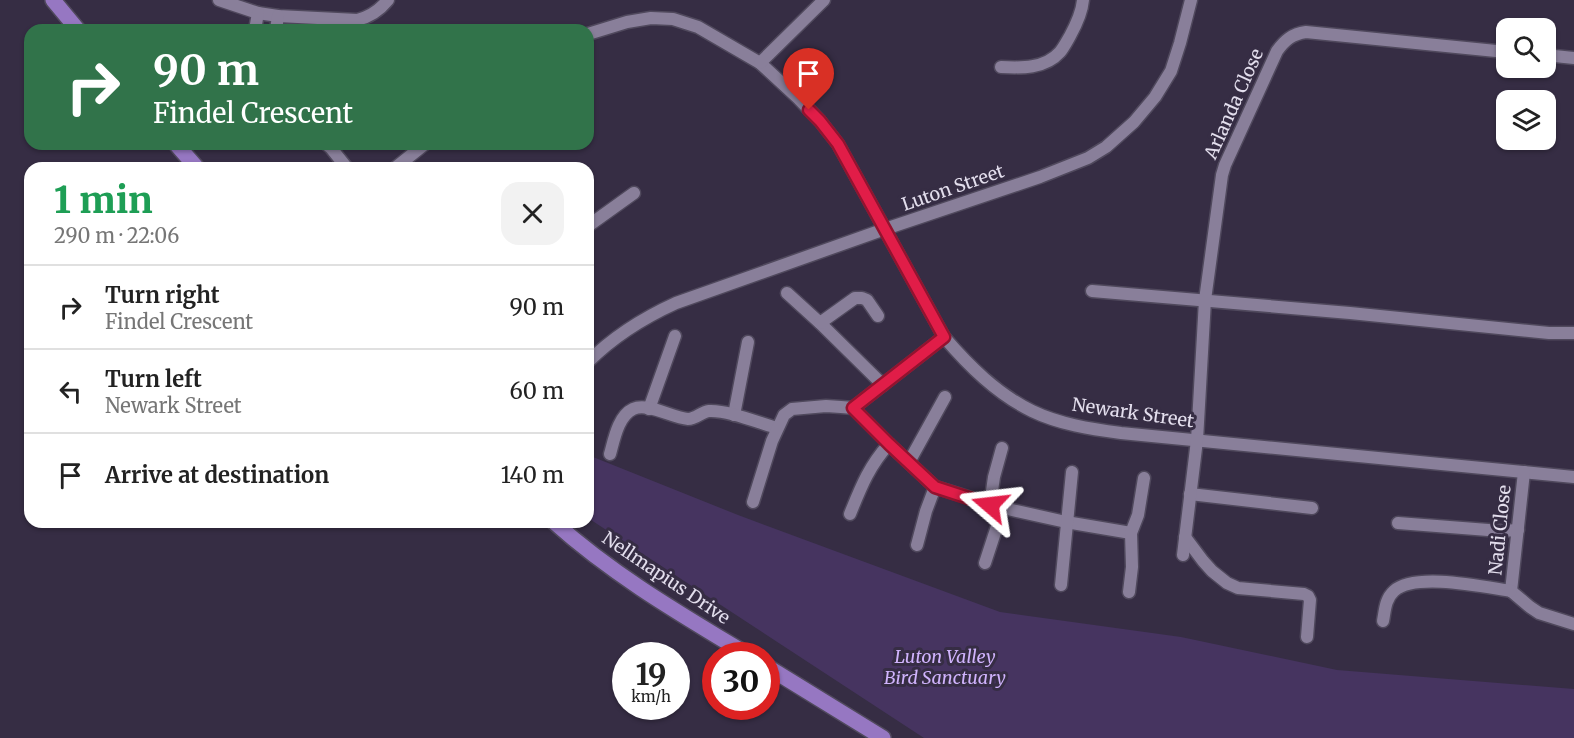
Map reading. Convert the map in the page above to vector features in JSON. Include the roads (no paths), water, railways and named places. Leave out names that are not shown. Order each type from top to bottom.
[{"type":"main road","points":[[53,0],[73,24]]},
{"type":"main road","points":[[181,150],[192,162]]},
{"type":"main road","name":"Nellmapius Drive","points":[[562,528],[631,583],[727,642]]},
{"type":"main road","points":[[780,675],[883,738]]},
{"type":"street","points":[[219,0],[258,13],[278,16],[357,20],[367,18],[388,0]]},
{"type":"street","points":[[760,63],[824,0]]},
{"type":"street","points":[[1001,67],[1026,68],[1050,60],[1059,52],[1073,31],[1083,0]]},
{"type":"street","name":"Luton Street","points":[[594,356],[604,346],[651,314],[676,303],[1040,177],[1088,158],[1106,147],[1134,122],[1155,97],[1171,71],[1191,0]]},
{"type":"street","points":[[256,24],[258,13]]},
{"type":"street","points":[[277,24],[278,16]]},
{"type":"street","name":"Newark Street","points":[[594,32],[643,19],[673,19],[698,27],[760,63],[805,105],[838,144],[944,337],[963,359],[990,384],[1032,411],[1055,420],[1087,428],[1574,477]]},
{"type":"street","name":"Arlanda Close","points":[[1183,555],[1197,440],[1205,300],[1222,175],[1224,165],[1277,51],[1289,38],[1306,32],[1496,50]]},
{"type":"street","points":[[1556,56],[1574,58]]},
{"type":"street","points":[[333,150],[342,162]]},
{"type":"street","points":[[402,162],[418,150]]},
{"type":"street","points":[[594,222],[634,193]]},
{"type":"street","points":[[1092,291],[1549,333],[1574,333]]},
{"type":"street","points":[[787,293],[883,385]]},
{"type":"street","points":[[820,323],[850,301],[858,298],[867,300],[878,316]]},
{"type":"street","points":[[649,408],[675,336]]},
{"type":"street","points":[[853,408],[944,337]]},
{"type":"street","points":[[734,415],[748,342]]},
{"type":"street","points":[[909,462],[945,397]]},
{"type":"street","points":[[753,502],[777,428],[784,415],[792,409],[826,406],[853,408],[935,487],[990,505],[1066,522],[1131,533]]},
{"type":"street","points":[[610,453],[619,425],[633,409],[649,408],[685,419],[695,418],[709,411],[734,415],[777,428]]},
{"type":"street","points":[[850,514],[868,472],[876,458],[889,444]]},
{"type":"street","points":[[990,505],[994,477],[1002,448]]},
{"type":"street","points":[[1061,585],[1072,472]]},
{"type":"street","name":"Nadi Close","points":[[1524,472],[1511,591],[1539,613],[1574,624]]},
{"type":"street","points":[[1130,592],[1131,533],[1138,515],[1144,478]]},
{"type":"street","points":[[917,545],[935,487]]},
{"type":"street","points":[[1190,494],[1312,508]]},
{"type":"street","points":[[985,563],[1003,508]]},
{"type":"street","points":[[1398,523],[1501,531],[1518,530]]},
{"type":"street","points":[[1185,537],[1212,571],[1227,583],[1238,588],[1308,596],[1310,600],[1307,637]]},
{"type":"street","points":[[1383,621],[1388,598],[1394,591],[1409,583],[1466,584],[1511,591]]},
{"type":"park label","name":"Luton Valley Bird Sanctuary","points":[[945,667]]}]
